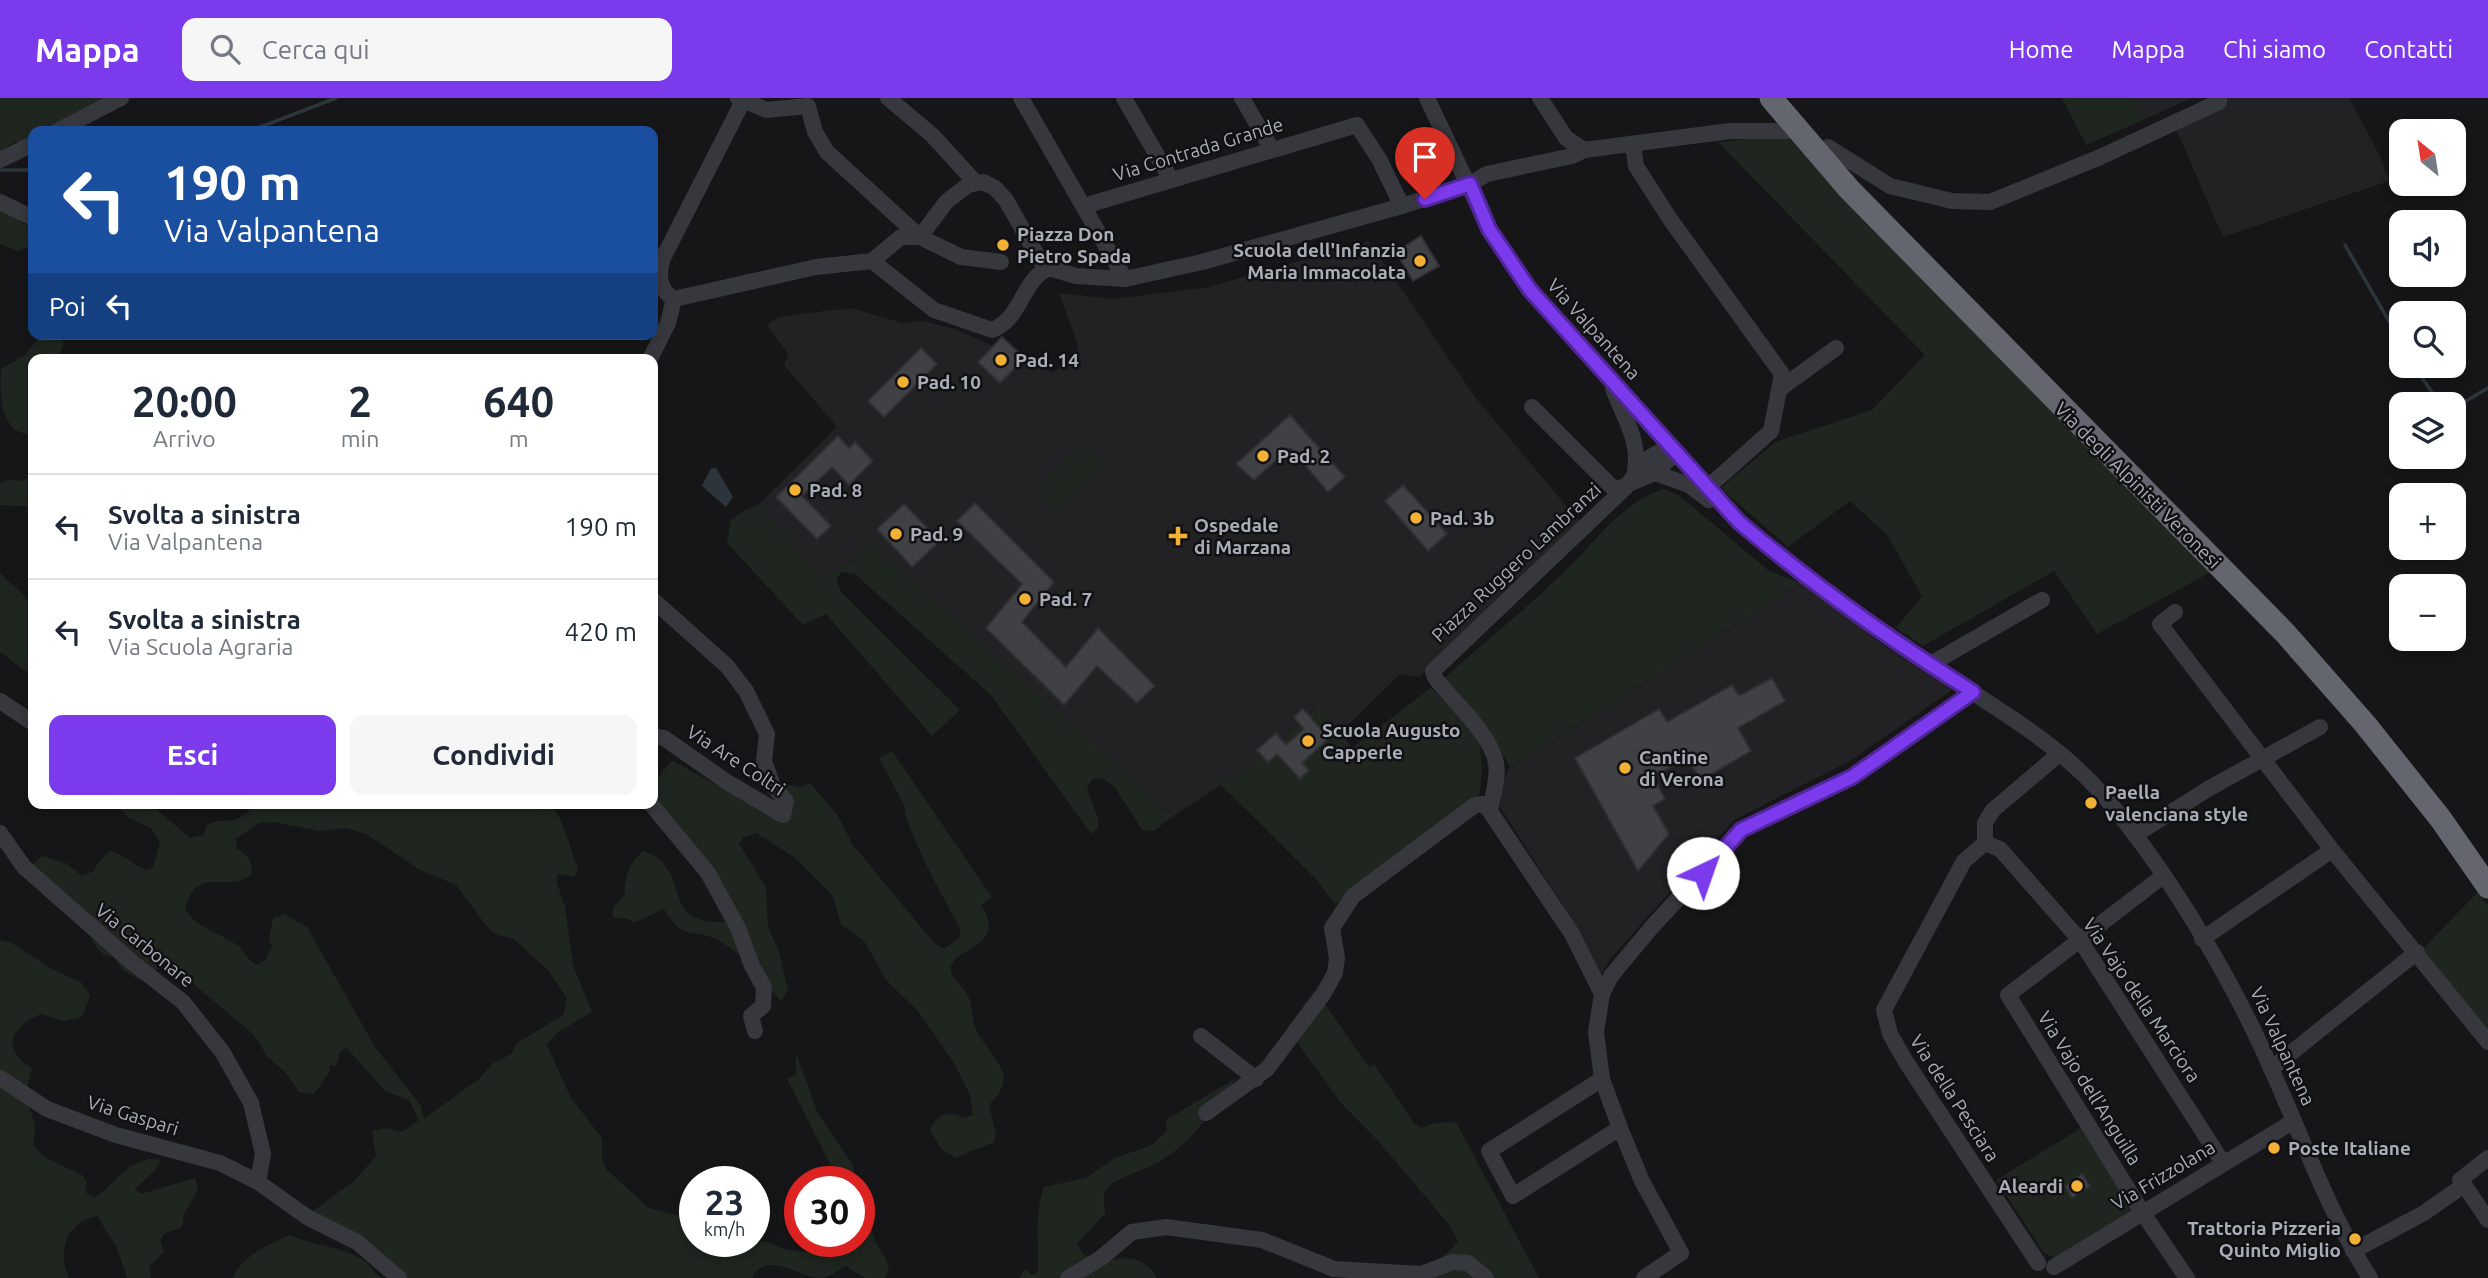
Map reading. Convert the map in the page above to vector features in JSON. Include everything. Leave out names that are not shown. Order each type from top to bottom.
[{"type":"highway","name":"Via degli Alpinisti Veronesi","points":[[1771,98],[1858,199],[2286,634],[2374,735],[2440,818],[2488,887]]},
{"type":"street","points":[[67,126],[121,98]]},
{"type":"street","points":[[741,99],[772,98]]},
{"type":"street","points":[[888,98],[932,135],[975,182],[990,184],[1006,200],[1039,259],[1049,268],[1076,276],[1125,279],[1202,262],[1402,206],[1470,184],[1487,174],[1572,156],[1584,150],[1730,131],[1787,131]]},
{"type":"street","points":[[1021,98],[1125,279]]},
{"type":"street","points":[[1124,98],[1170,178]]},
{"type":"street","points":[[1242,98],[1271,148]]},
{"type":"street","name":"Via Valpantena","points":[[1427,98],[1489,229],[1517,271],[1739,522],[1777,554],[2059,754],[2101,793],[2135,835],[2235,993],[2272,1069],[2332,1210],[2370,1278]]},
{"type":"street","points":[[1540,98],[1566,138],[1584,150]]},
{"type":"street","points":[[1828,147],[1890,186],[1952,201],[1990,202],[2182,120],[2219,102],[2219,98]]},
{"type":"street","points":[[674,299],[664,291],[658,273],[662,260],[741,99]]},
{"type":"street","points":[[741,99],[766,110],[808,106],[815,132],[827,152],[920,237],[961,257],[1001,262]]},
{"type":"street","name":"Via Contrada Grande","points":[[1084,206],[1271,148],[1357,125],[1379,159],[1402,206]]},
{"type":"street","points":[[1633,145],[1636,166],[1670,219],[1782,374],[1770,431],[1707,488]]},
{"type":"street","points":[[0,160],[28,146]]},
{"type":"street","points":[[920,237],[946,202],[975,182]]},
{"type":"street","points":[[0,202],[28,216]]},
{"type":"street","points":[[674,299],[816,267],[872,261],[901,237],[920,237]]},
{"type":"street","points":[[872,261],[934,310],[985,328],[1000,327],[1021,304],[1034,277],[1049,268]]},
{"type":"street","points":[[652,354],[668,323],[674,299]]},
{"type":"street","points":[[1781,388],[1836,348]]},
{"type":"street","points":[[1610,379],[1634,432],[1636,472]]},
{"type":"street","name":"Piazza Ruggero Lambranzi","points":[[1532,407],[1602,480],[1615,490],[1626,488],[1655,473],[1673,449]]},
{"type":"street","name":"Piazza Ruggero Lambranzi","points":[[1490,811],[1497,765],[1489,740],[1476,722],[1436,682],[1433,671],[1626,488],[1653,453],[1673,449]]},
{"type":"street","points":[[1655,473],[1689,485],[1739,522]]},
{"type":"street","points":[[1929,664],[2042,600]]},
{"type":"street","name":"Via Are Coltri","points":[[658,604],[727,666],[746,691],[767,734],[764,761],[773,786],[786,802],[783,815],[727,782],[664,738],[658,737]]},
{"type":"street","points":[[2175,612],[2160,624],[2261,760],[2488,1042]]},
{"type":"street","points":[[1644,1278],[1681,1253],[1642,1181],[1602,1079],[1596,1032],[1602,994],[1611,976],[1741,830],[1852,777],[1973,692]]},
{"type":"street","points":[[0,701],[28,720]]},
{"type":"street","points":[[2135,835],[2320,727]]},
{"type":"street","points":[[1985,844],[1985,822],[1993,810],[2059,754]]},
{"type":"street","points":[[1206,1113],[1256,1079],[1286,1046],[1335,973],[1337,958],[1332,928],[1353,895],[1468,808],[1483,804],[1490,811],[1581,950],[1591,962],[1611,976]]},
{"type":"street","points":[[655,809],[708,873],[738,928],[752,966],[764,987],[763,1006],[751,1016],[755,1031]]},
{"type":"street","name":"Via Carbonare","points":[[0,832],[24,867],[44,886],[183,1002],[223,1053],[251,1103],[263,1154],[258,1182]]},
{"type":"street","name":"Via Vajo della Marciora","points":[[1985,844],[2000,849],[2080,940],[2224,1163]]},
{"type":"street","name":"Via della Pesciara","points":[[1985,844],[1964,860],[1884,1010],[1890,1034],[1906,1062],[2035,1271]]},
{"type":"street","points":[[2202,939],[2332,850]]},
{"type":"street","points":[[2080,940],[2163,876]]},
{"type":"street","name":"Via Vajo dell'Anguilla","points":[[2080,940],[2008,995],[2142,1212],[2187,1278]]},
{"type":"street","points":[[1581,950],[1602,994]]},
{"type":"street","points":[[2272,1069],[2417,953]]},
{"type":"street","points":[[1201,1036],[1256,1079]]},
{"type":"street","name":"Via Gaspari","points":[[0,1078],[47,1109],[116,1135],[220,1163],[258,1182],[307,1217],[357,1242],[400,1278]]},
{"type":"street","points":[[1602,1079],[1489,1151],[1513,1196],[1620,1128]]},
{"type":"street","name":"Via Frizzolana","points":[[2035,1271],[2045,1262],[2055,1273],[2142,1212],[2294,1121]]},
{"type":"street","points":[[2488,1158],[2460,1180],[2488,1220]]},
{"type":"street","points":[[2353,1251],[2424,1213],[2464,1185]]},
{"type":"street","points":[[1068,1278],[1101,1258],[1132,1232],[1166,1227],[1262,1240],[1334,1269],[1422,1276],[1453,1262],[1468,1263],[1486,1278]]},
{"type":"shaded area","points":[[0,98],[108,98],[60,126],[28,126],[28,141],[15,142],[0,151]]},
{"type":"shaded area","points":[[2062,98],[2132,98],[2143,120],[2086,145]]},
{"type":"shaded area","points":[[2132,98],[2192,98],[2143,120]]},
{"type":"shaded area","points":[[2226,98],[2349,98],[2380,156],[2389,181],[2223,237],[2175,127]]},
{"type":"shaded area","points":[[1790,135],[2211,572],[2097,634],[2054,571],[1923,646],[1896,628],[1922,596],[1887,535],[1850,501],[1788,547],[1721,488],[1775,442],[1872,410],[1925,355],[1718,142]]},
{"type":"shaded area","points":[[0,208],[28,226],[28,245],[18,251],[0,244]]},
{"type":"shaded area","name":"Ospedale di Marzana","points":[[1369,241],[1475,397],[1583,526],[1419,677],[1400,674],[1340,733],[1317,706],[1261,759],[1173,816],[871,546],[824,581],[757,506],[837,427],[784,365],[788,354],[767,325],[778,317],[851,308],[902,323],[923,321],[955,329],[1053,373],[1079,348],[1059,293],[1112,299],[1208,287]]},
{"type":"shaded area","points":[[37,340],[63,340],[59,354],[28,354],[28,435],[15,429],[9,422],[1,393],[1,369],[25,355]]},
{"type":"shaded area","points":[[1082,443],[1104,464],[1057,511],[1036,490]]},
{"type":"shaded area","points":[[711,468],[716,468],[733,497],[726,507],[702,486]]},
{"type":"shaded area","points":[[28,478],[28,507],[0,505],[0,484],[9,479],[19,481]]},
{"type":"shaded area","points":[[1664,489],[1680,496],[1769,571],[1801,583],[1510,767],[1488,728],[1442,680],[1521,612],[1623,512],[1649,495]]},
{"type":"shaded area","points":[[757,506],[824,580],[872,546],[1173,816],[1154,831],[1142,830],[1114,786],[1102,778],[1092,779],[1087,789],[1098,818],[1098,828],[1091,834],[991,695],[855,574],[842,572],[836,578],[841,592],[960,710],[932,736],[826,614],[803,625],[727,543],[731,520],[744,510]]},
{"type":"shaded area","points":[[0,573],[28,599],[28,673],[0,652]]},
{"type":"shaded area","points":[[1801,583],[1883,645],[1952,690],[1850,761],[1734,820],[1611,958],[1600,976],[1563,906],[1499,805],[1496,795],[1510,767]]},
{"type":"shaded area","points":[[1431,688],[1479,737],[1482,771],[1479,797],[1335,904],[1314,877],[1220,784],[1261,759],[1318,706],[1352,748]]},
{"type":"shaded area","points":[[892,751],[992,897],[981,905],[988,920],[988,931],[982,940],[956,959],[951,966],[952,975],[970,1000],[977,1032],[998,1063],[1004,1082],[989,1105],[996,1135],[994,1142],[957,1158],[942,1150],[930,1131],[935,1121],[943,1115],[953,1114],[964,1118],[973,1115],[970,1095],[954,1063],[917,1010],[886,980],[864,941],[841,925],[833,896],[795,858],[756,833],[744,837],[739,843],[766,888],[768,928],[778,949],[788,990],[781,1002],[736,952],[710,936],[683,930],[671,920],[664,909],[634,923],[629,919],[613,917],[613,909],[625,893],[629,869],[644,851],[660,860],[669,871],[684,908],[693,917],[708,921],[732,921],[658,807],[658,779],[673,761],[782,821],[780,783],[800,787],[810,783],[838,816],[853,845],[933,942],[944,949],[960,937],[960,928],[923,859],[905,815],[905,807],[879,758]]},
{"type":"shaded area","points":[[120,809],[156,809],[190,838],[204,835],[207,825],[211,823],[237,819],[252,809],[554,809],[561,820],[578,869],[574,877],[558,874],[556,880],[565,907],[573,965],[592,1012],[557,1033],[547,1045],[571,1098],[602,1138],[602,1160],[606,1169],[649,1208],[679,1214],[679,1257],[770,1257],[770,1243],[784,1249],[784,1257],[875,1257],[875,1241],[887,1261],[889,1269],[885,1278],[865,1278],[846,1266],[820,1278],[774,1265],[758,1270],[752,1278],[398,1278],[318,1222],[313,1211],[355,1180],[376,1156],[372,1131],[386,1128],[402,1132],[419,1120],[409,1100],[385,1091],[347,1048],[341,1050],[336,1066],[329,1065],[330,1071],[314,1094],[299,1092],[288,1075],[267,1056],[253,1034],[178,971],[158,969],[141,981],[123,970],[113,957],[104,955],[93,943],[85,920],[29,867],[42,856],[67,864],[82,876],[94,871],[110,851],[147,870],[153,867],[160,842],[151,828],[129,818]],"holes":[[[272,822],[320,831],[347,828],[368,835],[420,870],[456,885],[488,928],[497,935],[512,938],[547,969],[567,998],[563,1015],[516,1044],[511,1054],[492,1064],[480,1078],[424,1119],[421,1106],[375,1047],[307,927],[284,914],[273,918],[269,938],[272,947],[265,960],[257,965],[231,941],[202,926],[185,908],[190,895],[197,887],[205,883],[232,882],[251,875],[251,863],[247,856],[237,849],[236,839],[259,823]]]},
{"type":"shaded area","points":[[2478,892],[2488,906],[2488,1037],[2420,952]]},
{"type":"shaded area","points":[[0,940],[10,942],[52,969],[81,982],[90,996],[82,1017],[64,1021],[41,1014],[22,1025],[13,1038],[16,1053],[32,1068],[26,1092],[35,1128],[33,1146],[46,1158],[82,1175],[87,1182],[85,1192],[94,1198],[124,1172],[141,1161],[151,1159],[161,1160],[156,1169],[135,1190],[141,1194],[195,1178],[198,1190],[184,1214],[182,1227],[164,1234],[160,1240],[164,1252],[149,1267],[151,1278],[127,1278],[117,1248],[97,1216],[78,1225],[67,1240],[64,1258],[69,1278],[0,1278]]},
{"type":"shaded area","points":[[1315,990],[1369,1067],[1374,1064],[1414,1123],[1421,1128],[1435,1123],[1456,1122],[1539,1278],[1357,1278],[1399,1273],[1426,1265],[1449,1251],[1458,1241],[1450,1226],[1381,1144],[1340,1102],[1287,1028]]},
{"type":"shaded area","points":[[796,1053],[817,1111],[852,1166],[831,1166],[787,1079],[796,1074]]},
{"type":"shaded area","points":[[1236,1078],[1204,1121],[1176,1150],[1108,1187],[1104,1199],[1106,1212],[1077,1244],[1083,1254],[1103,1263],[1134,1259],[1147,1266],[1157,1278],[1019,1278],[1025,1269],[1032,1275],[1038,1272],[1038,1218],[1044,1187],[1086,1178],[1115,1158],[1152,1145],[1167,1131],[1166,1120]]},
{"type":"shaded area","points":[[2081,1128],[2133,1212],[2058,1259],[2044,1253],[1996,1180]]},
{"type":"shaded area","points":[[289,1235],[360,1258],[381,1278],[233,1278],[249,1258]]},
{"type":"building","name":"Scuola dell'Infanzia Maria Immacolata","points":[[1421,236],[1439,266],[1413,281],[1396,252]]},
{"type":"building","name":"Pad. 14","points":[[1002,337],[1025,358],[1000,383],[978,362]]},
{"type":"building","name":"Pad. 10","points":[[921,348],[937,364],[884,417],[868,401]]},
{"type":"building","name":"Pad. 2","points":[[1290,415],[1345,477],[1328,492],[1290,448],[1254,480],[1236,464]]},
{"type":"building","name":"Pad. 8","points":[[838,436],[849,448],[855,442],[873,461],[849,485],[832,467],[802,496],[831,526],[817,539],[776,497]]},
{"type":"building","name":"Pad. 3b","points":[[1403,485],[1447,534],[1428,551],[1385,501]]},
{"type":"building","name":"Pad. 7","points":[[975,503],[1054,582],[1022,622],[1066,667],[1098,628],[1155,686],[1137,703],[1097,666],[1064,705],[986,628],[1022,584],[957,521]]},
{"type":"building","name":"Pad. 9","points":[[904,504],[940,541],[912,567],[877,529]]},
{"type":"building","name":"Cantine di Verona","points":[[1772,678],[1785,701],[1738,728],[1751,751],[1701,780],[1687,758],[1653,777],[1665,799],[1653,806],[1669,834],[1638,871],[1575,758],[1659,709],[1667,722],[1732,685],[1739,696]]},
{"type":"building","name":"Scuola Augusto Capperle","points":[[1303,709],[1329,738],[1302,763],[1309,770],[1300,779],[1277,754],[1268,762],[1257,750],[1276,733],[1286,745],[1304,729],[1294,717]]},
{"type":"building","name":"Aleardi","points":[[2082,1174],[2090,1186],[2072,1198],[2065,1186]]},
{"type":"waterway","points":[[263,126],[336,98]]},
{"type":"waterway","points":[[0,170],[28,170]]},
{"type":"waterway","points":[[2345,245],[2389,321]]},
{"type":"waterway","points":[[2422,378],[2432,392]]},
{"type":"waterway","points":[[2466,401],[2488,388]]},
{"type":"place","name":"Piazza Don Pietro Spada","points":[[1003,245]]},
{"type":"place","name":"Scuola dell'Infanzia Maria Immacolata","points":[[1420,261]]},
{"type":"place","name":"Pad. 14","points":[[1001,360]]},
{"type":"place","name":"Pad. 10","points":[[903,382]]},
{"type":"place","name":"Pad. 2","points":[[1263,456]]},
{"type":"place","name":"Pad. 8","points":[[795,490]]},
{"type":"place","name":"Pad. 3b","points":[[1416,518]]},
{"type":"place","name":"Pad. 9","points":[[896,534]]},
{"type":"place","name":"Ospedale di Marzana","points":[[1178,536]]},
{"type":"place","name":"Pad. 7","points":[[1025,599]]},
{"type":"place","name":"Scuola Augusto Capperle","points":[[1308,741]]},
{"type":"place","name":"Cantine di Verona","points":[[1625,768]]},
{"type":"place","name":"Paella valenciana style","points":[[2091,803]]},
{"type":"place","name":"Poste Italiane","points":[[2274,1148]]},
{"type":"place","name":"Aleardi","points":[[2077,1186]]},
{"type":"place","name":"Trattoria Pizzeria Quinto Miglio","points":[[2355,1239]]},
{"type":"route","points":[[1425,199],[1470,184],[1489,229],[1530,290],[1739,522],[1777,554],[1929,664],[1973,692],[1852,777],[1741,830],[1703,873]]}]
